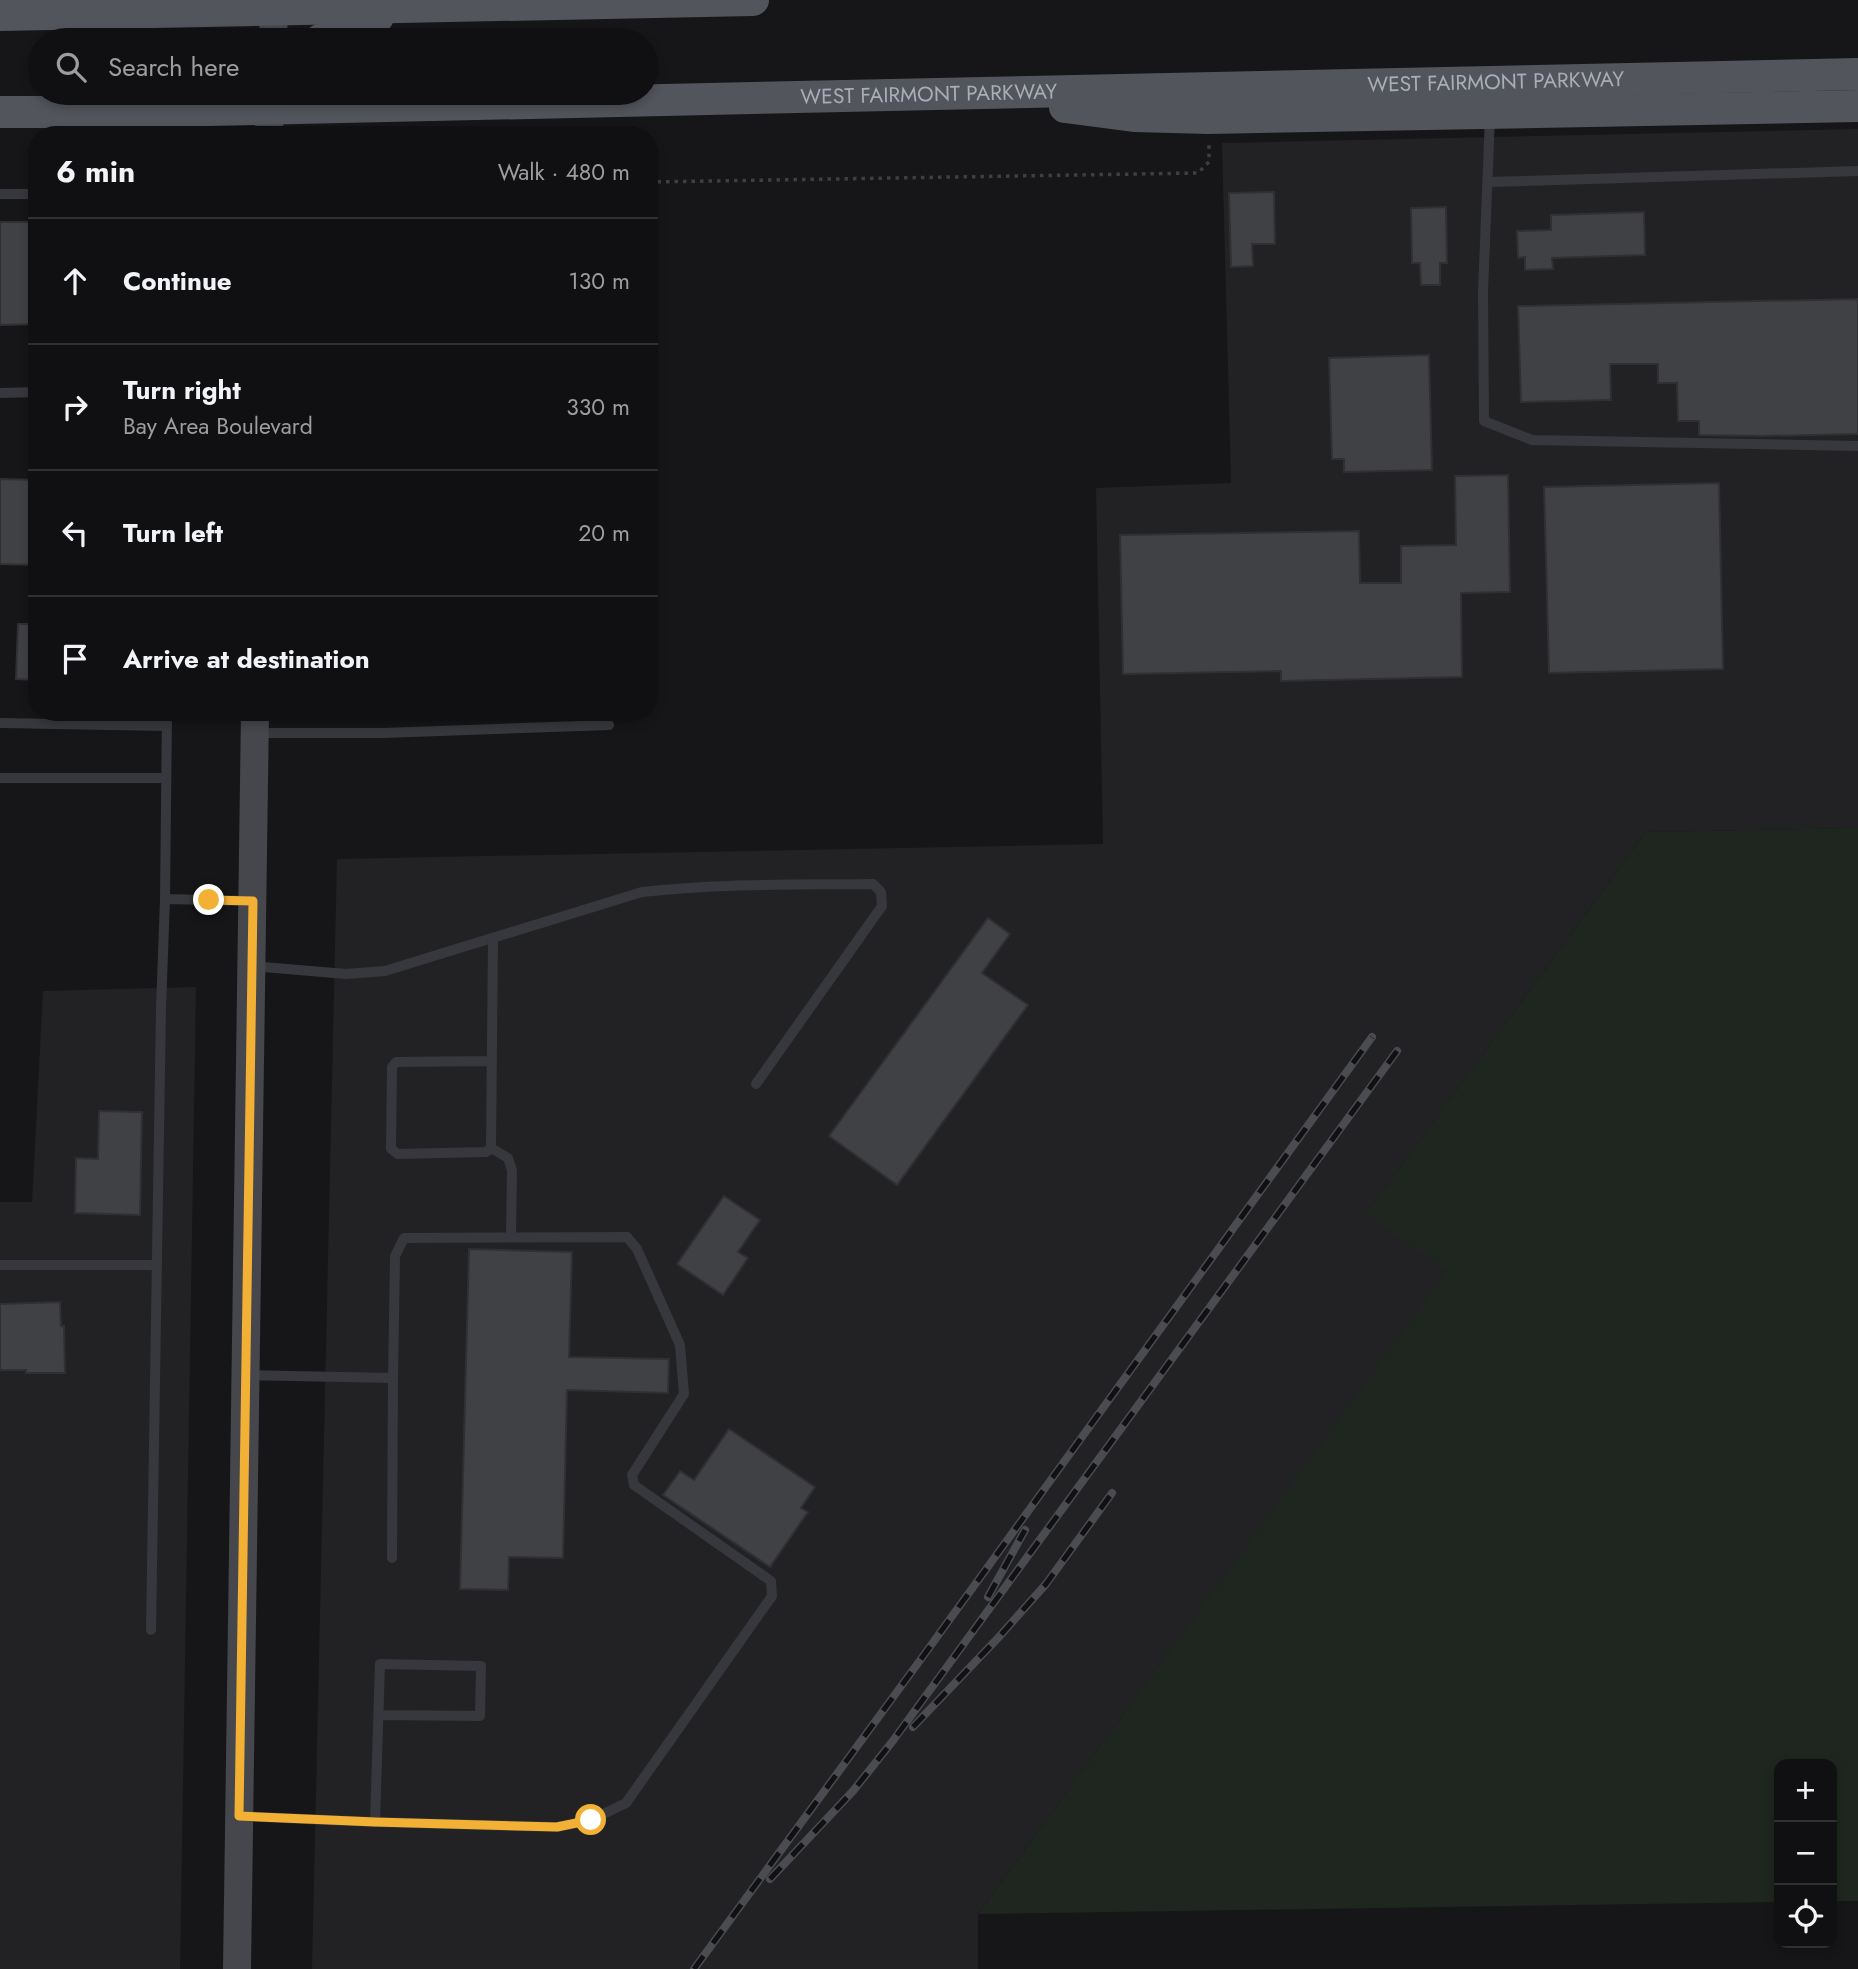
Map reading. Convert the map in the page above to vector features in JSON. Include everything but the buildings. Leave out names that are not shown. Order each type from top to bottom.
[{"type":"main road","points":[[3,10],[72,7],[274,13],[753,0]]},
{"type":"main road","points":[[345,28],[413,8]]},
{"type":"main road","name":"WEST FAIRMONT PARKWAY","points":[[658,101],[942,93],[1491,98],[1858,74]]},
{"type":"main road","points":[[942,93],[1134,116],[1209,118],[1491,98],[1858,106]]},
{"type":"main road","points":[[113,112],[141,105]]},
{"type":"main road","name":"WEST FAIRMONT PARKWAY","points":[[0,112],[269,112],[517,105]]},
{"type":"main road","points":[[237,1969],[255,723]]},
{"type":"lane","points":[[1491,98],[1483,292],[1484,421],[1532,440],[1858,446]]},
{"type":"lane","points":[[1489,182],[1858,171]]},
{"type":"lane","points":[[0,194],[28,194]]},
{"type":"lane","points":[[0,393],[28,392]]},
{"type":"lane","points":[[151,1630],[167,721]]},
{"type":"lane","points":[[0,723],[167,726]]},
{"type":"lane","points":[[255,723],[383,733],[609,725]]},
{"type":"lane","points":[[0,778],[166,778]]},
{"type":"lane","points":[[252,966],[346,974],[385,971],[642,892],[738,885],[873,884],[881,892],[882,906],[756,1083]]},
{"type":"lane","points":[[164,900],[253,901]]},
{"type":"lane","points":[[491,1148],[493,938]]},
{"type":"lane","points":[[491,1148],[486,1152],[398,1154],[391,1149],[391,1094],[392,1067],[396,1062],[492,1060]]},
{"type":"lane","points":[[491,1148],[508,1158],[512,1170],[511,1237]]},
{"type":"lane","points":[[239,1816],[557,1827],[591,1820],[626,1803],[772,1596],[771,1581],[634,1485],[632,1475],[684,1394],[680,1345],[637,1250],[627,1237],[404,1238],[395,1256],[392,1558]]},
{"type":"lane","points":[[0,1265],[157,1265]]},
{"type":"lane","points":[[247,1375],[393,1378]]},
{"type":"lane","points":[[375,1822],[380,1664],[481,1666],[480,1716],[379,1715]]},
{"type":"path","points":[[658,182],[1198,173],[1209,162],[1209,118]]},
{"type":"shaded area","points":[[1858,129],[1858,828],[1646,832],[1367,1213],[1448,1271],[978,1914],[978,1969],[312,1969],[337,859],[1103,844],[1096,488],[1231,483],[1222,143]]},
{"type":"shaded area","points":[[1858,828],[1858,1901],[1837,1901],[1837,1759],[1774,1759],[1774,1902],[978,1914],[1447,1271],[1366,1214],[1646,832]]},
{"type":"shaded area","points":[[196,987],[180,1969],[0,1969],[0,1202],[32,1202],[43,991]]},
{"type":"railway","points":[[694,1969],[1372,1037]]},
{"type":"railway","points":[[770,1879],[853,1791],[892,1742],[1397,1051]]},
{"type":"railway","points":[[913,1727],[1046,1584],[1112,1493]]},
{"type":"railway","points":[[988,1597],[1025,1530]]},
{"type":"route","points":[[209,900],[253,901],[239,1816],[557,1827],[591,1820]]}]
